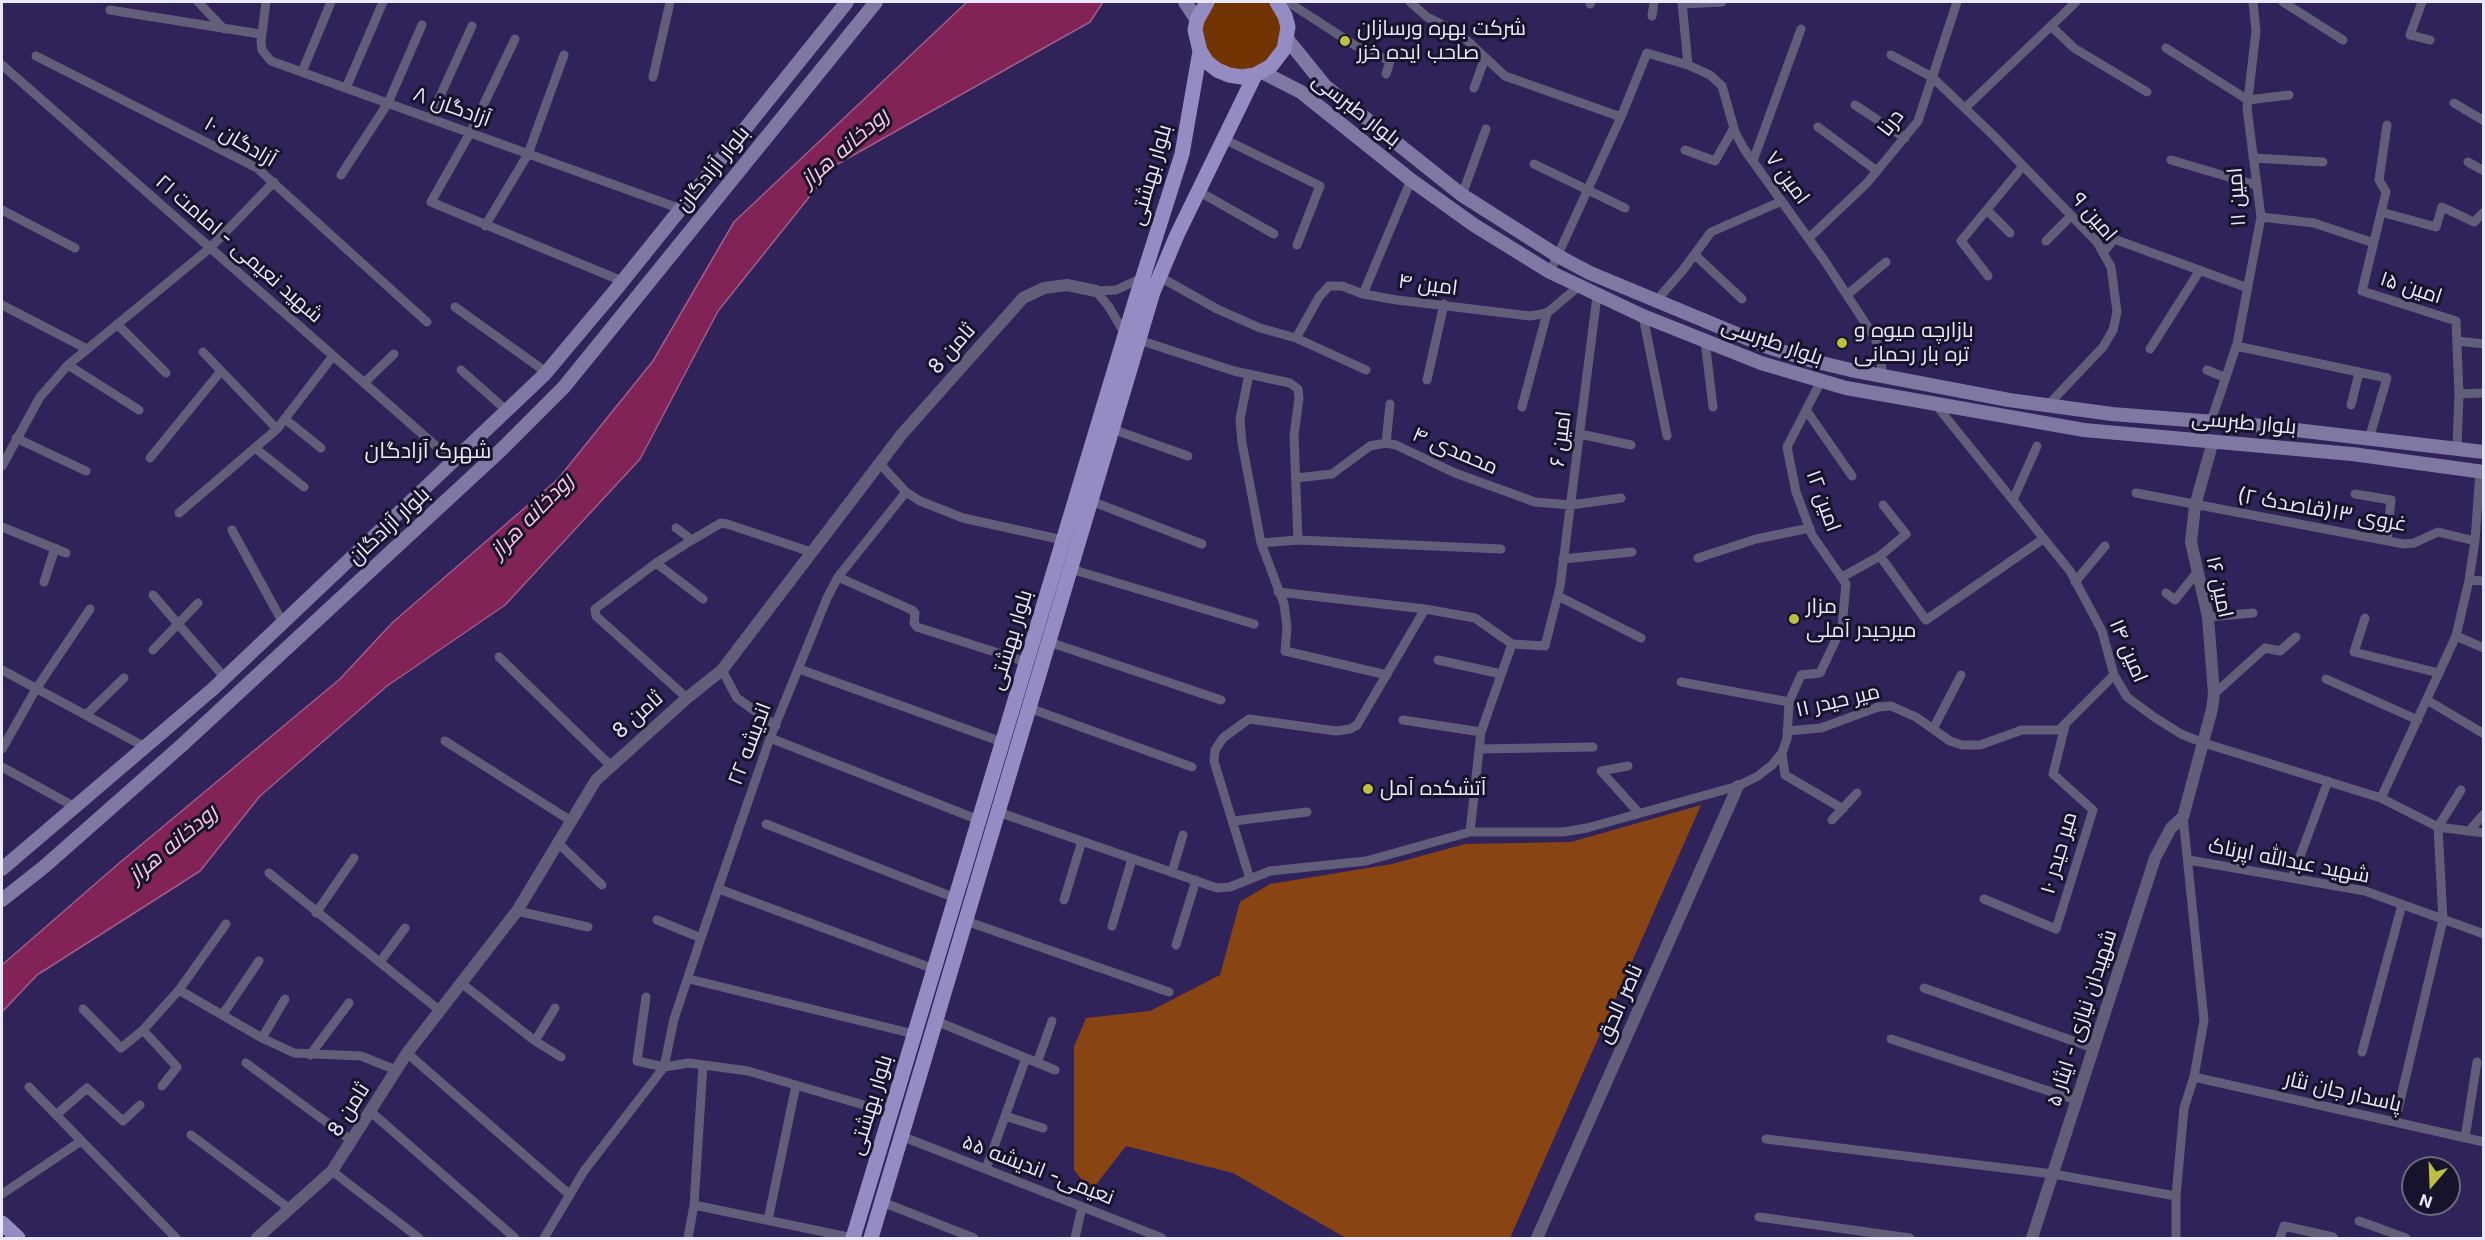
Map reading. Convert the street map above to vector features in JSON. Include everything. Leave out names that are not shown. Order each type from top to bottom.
[{"type":"main road","name":"بلوار آزادگان","points":[[2,868],[225,678],[546,372],[848,2]]},
{"type":"main road","name":"بلوار آزادگان","points":[[2,900],[173,754],[502,449],[564,387],[876,2]]},
{"type":"main road","points":[[1185,2],[1197,20],[1207,2]]},
{"type":"main road","points":[[1286,6],[1287,39]]},
{"type":"main road","name":"بلوار بهشتی","points":[[871,1239],[1112,429],[1142,278],[1182,154],[1200,51],[1197,41],[1197,20]]},
{"type":"main road","name":"بلوار بهشتی","points":[[853,1238],[1063,540],[1132,337],[1198,191],[1258,73],[1279,58],[1287,39]]},
{"type":"main road","name":"بلوار طبرسی","points":[[1287,39],[1325,86],[1462,195],[1558,256],[1590,273],[1768,347],[1802,358],[1950,390],[2048,405],[2112,414],[2211,421],[2484,452]]},
{"type":"main road","points":[[813,43],[831,57]]},
{"type":"main road","points":[[1200,51],[1207,62],[1217,70],[1229,75],[1242,77],[1258,73]]},
{"type":"main road","points":[[790,71],[809,84]]},
{"type":"main road","name":"بلوار طبرسی","points":[[1258,73],[1301,92],[1411,180],[1474,225],[1550,272],[1643,316],[1761,363],[1821,381],[1936,405],[2085,430],[2352,454],[2482,472]]},
{"type":"main road","points":[[2,868],[20,886]]},
{"type":"main road","points":[[955,898],[971,904]]},
{"type":"main road","points":[[950,916],[966,921]]},
{"type":"main road","points":[[2,1223],[18,1239]]},
{"type":"street","points":[[198,2],[224,28]]},
{"type":"street","points":[[110,10],[260,34],[266,2]]},
{"type":"street","points":[[302,72],[331,2]]},
{"type":"street","points":[[346,88],[383,2]]},
{"type":"street","points":[[652,77],[670,2]]},
{"type":"street","points":[[1410,2],[1426,17],[1459,33],[1505,76],[1621,117],[1550,272]]},
{"type":"street","points":[[1652,16],[1654,2]]},
{"type":"street","points":[[1688,65],[1682,3],[1722,2]]},
{"type":"street","name":"درنا","points":[[1809,238],[1876,171],[1918,122],[1957,2]]},
{"type":"street","points":[[1965,108],[2076,2]]},
{"type":"street","name":"امین ۱۱","points":[[2211,421],[2236,346],[2261,217],[2247,108],[2256,31],[2253,2]]},
{"type":"street","points":[[2283,2],[2343,40]]},
{"type":"street","points":[[2422,2],[2410,35],[2430,40]]},
{"type":"street","points":[[1286,6],[1356,46],[1390,61],[1386,74]]},
{"type":"street","points":[[341,175],[388,103],[422,25]]},
{"type":"street","points":[[430,118],[472,26]]},
{"type":"street","points":[[2051,26],[2074,48],[2147,92]]},
{"type":"street","points":[[1753,161],[1801,29]]},
{"type":"street","name":"آزادگان ۸","points":[[260,34],[262,50],[271,62],[681,208]]},
{"type":"street","points":[[515,39],[470,133],[431,202],[622,281]]},
{"type":"street","points":[[2166,48],[2248,100],[2289,95]]},
{"type":"street","name":"امین ۷","points":[[1621,117],[1647,54],[1688,65],[1710,75],[1722,86],[1734,128],[1744,149],[1809,238],[1875,338],[1881,355],[1882,375]]},
{"type":"street","points":[[485,226],[528,154],[564,55]]},
{"type":"street","name":"امین ۹","points":[[1891,55],[1932,77],[1965,108],[2097,242],[2111,267],[2117,312],[2114,330],[2103,347],[2048,405]]},
{"type":"street","name":"آزادگان ۱۰","points":[[36,56],[256,168],[427,322]]},
{"type":"street","points":[[1474,88],[1485,58]]},
{"type":"street","name":"شهید نعیمی - امامت ۲۱","points":[[2,65],[453,460]]},
{"type":"street","points":[[2454,103],[2484,121]]},
{"type":"street","points":[[1855,105],[1905,138]]},
{"type":"street","name":"امین ۱۵","points":[[2386,125],[2379,180],[2386,192],[2362,291],[2456,321],[2459,394],[2457,449]]},
{"type":"street","points":[[1818,127],[1876,171]]},
{"type":"street","points":[[1685,150],[1715,162],[1734,128]]},
{"type":"street","points":[[1462,195],[1486,129]]},
{"type":"street","points":[[1224,139],[1320,186],[1297,245]]},
{"type":"street","points":[[2253,158],[2323,162]]},
{"type":"street","points":[[2171,160],[2256,185]]},
{"type":"street","points":[[2468,162],[2484,171]]},
{"type":"street","points":[[1534,164],[1625,208]]},
{"type":"street","points":[[1988,276],[1961,241],[2023,166]]},
{"type":"street","points":[[1363,294],[1411,180]]},
{"type":"street","points":[[2,466],[40,397],[68,365],[210,248],[274,182]]},
{"type":"street","points":[[1198,191],[1274,234]]},
{"type":"street","points":[[1656,301],[1695,255],[1711,232],[1782,201]]},
{"type":"street","points":[[2381,212],[2436,228],[2442,207],[2474,222],[2484,212]]},
{"type":"street","points":[[2,210],[75,248]]},
{"type":"street","points":[[1987,210],[2010,233]]},
{"type":"street","points":[[2046,241],[2071,216]]},
{"type":"street","points":[[2261,217],[2314,223],[2374,243]]},
{"type":"street","points":[[2103,253],[2114,239],[2248,288]]},
{"type":"street","points":[[1695,255],[1742,299]]},
{"type":"street","points":[[1847,295],[1886,262]]},
{"type":"street","points":[[2150,349],[2200,270]]},
{"type":"street","points":[[1160,277],[1227,314],[1260,328],[1296,339],[1366,369]]},
{"type":"street","points":[[1096,291],[1116,290],[1142,278]]},
{"type":"street","name":"ثامن 8","points":[[257,1239],[333,1172],[407,1053],[517,910],[596,780],[687,698],[722,670],[881,465],[902,434],[1023,298],[1044,288],[1067,285],[1096,291]]},
{"type":"street","name":"امین ۴","points":[[1296,339],[1324,289],[1335,285],[1363,294],[1505,314],[1530,316],[1547,313]]},
{"type":"street","points":[[1522,407],[1547,313],[1578,287]]},
{"type":"street","points":[[1096,291],[1132,337],[1249,375],[1294,386],[1299,393],[1294,436],[1298,540]]},
{"type":"street","name":"امین ۶","points":[[1512,644],[1545,646],[1559,591],[1597,296]]},
{"type":"street","points":[[1427,381],[1444,304]]},
{"type":"street","points":[[2,305],[87,349]]},
{"type":"street","points":[[454,308],[546,372]]},
{"type":"street","points":[[1643,316],[1667,436]]},
{"type":"street","points":[[117,324],[166,373]]},
{"type":"street","points":[[1704,340],[1713,407]]},
{"type":"street","points":[[2457,341],[2484,344]]},
{"type":"street","points":[[2236,346],[2386,378],[2369,439]]},
{"type":"street","points":[[203,352],[277,429]]},
{"type":"street","points":[[364,382],[394,354]]},
{"type":"street","points":[[179,513],[277,429],[333,356]]},
{"type":"street","points":[[68,365],[139,410]]},
{"type":"street","points":[[461,370],[506,410]]},
{"type":"street","points":[[2207,370],[2226,378]]},
{"type":"street","points":[[150,458],[221,371]]},
{"type":"street","points":[[2351,405],[2359,373]]},
{"type":"street","points":[[1249,375],[1240,419],[1242,443],[1262,543],[1284,604],[1285,651],[1387,675]]},
{"type":"street","name":"امین ۱۲","points":[[1782,753],[1787,731],[1789,702],[1801,675],[1820,673],[1842,627],[1846,584],[1810,528],[1796,492],[1787,447],[1821,381]]},
{"type":"street","points":[[2459,394],[2484,393]]},
{"type":"street","points":[[1386,442],[1390,404]]},
{"type":"street","name":"امین ۱۴","points":[[1936,405],[2043,538],[2075,582],[2102,631],[2114,675],[2127,697],[2181,734],[2204,743],[2381,798],[2438,827],[2484,833]]},
{"type":"street","points":[[1806,410],[1852,476]]},
{"type":"street","points":[[285,419],[321,448]]},
{"type":"street","points":[[1112,429],[1188,456]]},
{"type":"street","points":[[1580,434],[1631,445]]},
{"type":"street","points":[[16,438],[86,471]]},
{"type":"street","name":"امین ۱۶","points":[[2183,818],[2204,743],[2214,694],[2208,617],[2198,571],[2191,552],[2195,506],[2213,441]]},
{"type":"street","name":"محمدی ۴","points":[[1296,478],[1332,474],[1370,446],[1386,442],[1455,473],[1535,502],[1571,506],[1621,498]]},
{"type":"street","points":[[2013,500],[2037,446]]},
{"type":"street","points":[[255,448],[304,487]]},
{"type":"street","points":[[881,465],[906,492],[920,501],[963,518],[1063,540]]},
{"type":"street","points":[[2381,798],[2456,636],[2469,580],[2482,472]]},
{"type":"street","name":"اندیشه ۲۲","points":[[664,1067],[674,1019],[701,938],[770,738],[798,669],[838,577],[906,492]]},
{"type":"street","name":"غروی ۱۳(قاصدک ۲)","points":[[2136,493],[2409,545],[2438,532],[2475,541]]},
{"type":"street","points":[[2355,494],[2391,500],[2387,540]]},
{"type":"street","points":[[1091,501],[1202,544]]},
{"type":"street","points":[[1842,577],[1880,556],[1906,534],[1882,504]]},
{"type":"street","points":[[687,698],[596,616],[596,609],[656,563],[721,523],[812,552]]},
{"type":"street","points":[[2,527],[66,553]]},
{"type":"street","points":[[676,528],[692,540]]},
{"type":"street","points":[[1698,558],[1756,539],[1810,528]]},
{"type":"street","points":[[232,530],[283,623]]},
{"type":"street","points":[[1880,556],[1926,620],[2043,538]]},
{"type":"street","points":[[1262,543],[1298,540],[1501,549]]},
{"type":"street","points":[[2075,582],[2105,546]]},
{"type":"street","points":[[44,582],[55,548]]},
{"type":"street","points":[[1563,559],[1632,552]]},
{"type":"street","points":[[656,563],[703,599]]},
{"type":"street","points":[[1071,569],[1254,624]]},
{"type":"street","points":[[2166,593],[2175,600],[2198,571]]},
{"type":"street","points":[[838,577],[912,610],[915,612],[914,623],[917,627],[1026,662]]},
{"type":"street","points":[[2469,580],[2484,581]]},
{"type":"street","points":[[1559,591],[1641,638]]},
{"type":"street","points":[[1278,592],[1425,609],[1475,618],[1512,644],[1481,732],[1470,831]]},
{"type":"street","points":[[153,595],[225,678]]},
{"type":"street","points":[[153,650],[198,603]]},
{"type":"street","points":[[2,749],[36,689],[90,609]]},
{"type":"street","points":[[1250,879],[1234,821],[1216,769],[1215,750],[1222,738],[1249,719],[1336,731],[1350,729],[1357,725],[1425,609]]},
{"type":"street","points":[[2208,617],[2253,613]]},
{"type":"street","points":[[2365,618],[2354,652],[2439,673]]},
{"type":"street","points":[[2456,636],[2484,648]]},
{"type":"street","points":[[2214,694],[2265,648],[2280,651],[2296,637]]},
{"type":"street","points":[[1049,642],[1221,700]]},
{"type":"street","points":[[499,657],[611,766]]},
{"type":"street","points":[[1438,660],[1501,675]]},
{"type":"street","points":[[798,669],[1002,742]]},
{"type":"street","points":[[2,670],[145,747]]},
{"type":"street","points":[[722,670],[737,698],[776,726]]},
{"type":"street","points":[[1933,729],[1961,675]]},
{"type":"street","points":[[2065,726],[2114,675]]},
{"type":"street","points":[[86,715],[124,678]]},
{"type":"street","points":[[2326,679],[2418,720]]},
{"type":"street","points":[[1681,682],[1789,702]]},
{"type":"street","points":[[2427,700],[2484,734]]},
{"type":"street","name":"میر حیدر ۱۱","points":[[1787,731],[1821,728],[1878,707],[1891,706],[1916,717],[1950,741],[1962,745],[1972,746],[2022,730],[2052,731],[2065,726]]},
{"type":"street","points":[[1029,708],[1192,767]]},
{"type":"street","points":[[1403,720],[1481,732]]},
{"type":"street","name":"میر حیدر ۱۰","points":[[1984,899],[2056,929],[2093,810],[2053,774],[2065,726]]},
{"type":"street","points":[[770,738],[979,820]]},
{"type":"street","points":[[445,741],[571,821]]},
{"type":"street","points":[[1479,749],[1593,747]]},
{"type":"street","points":[[998,812],[1217,888],[1230,887],[1270,870],[1365,861],[1470,831],[1563,832],[1587,828],[1738,786],[1758,776],[1782,753]]},
{"type":"street","points":[[1782,753],[1785,775],[1843,809]]},
{"type":"street","points":[[1628,766],[1600,771],[1638,812]]},
{"type":"street","points":[[2,767],[75,807]]},
{"type":"street","points":[[2292,878],[2328,781]]},
{"type":"street","name":"ناصر الحق","points":[[1537,1239],[1738,786]]},
{"type":"street","points":[[2395,1122],[2443,920],[2438,827],[2461,790]]},
{"type":"street","points":[[1832,820],[1857,793]]},
{"type":"street","points":[[1234,821],[1307,812]]},
{"type":"street","points":[[2469,831],[2484,814]]},
{"type":"street","points":[[2177,1238],[2176,1196],[2184,1108],[2194,1077],[2204,1020],[2183,818]]},
{"type":"street","name":"شهیدان نیازی - ایثار ۵","points":[[2032,1239],[2155,858],[2171,828],[2183,818]]},
{"type":"street","points":[[766,824],[955,898]]},
{"type":"street","points":[[1172,872],[1184,836]]},
{"type":"street","points":[[1064,900],[1082,841]]},
{"type":"street","points":[[558,843],[602,885]]},
{"type":"street","points":[[316,913],[354,858]]},
{"type":"street","points":[[1112,926],[1132,859]]},
{"type":"street","name":"شهید عبدالله اپرناک","points":[[2189,860],[2365,891],[2484,934]]},
{"type":"street","points":[[270,873],[316,913],[439,1010]]},
{"type":"street","points":[[1176,945],[1196,880]]},
{"type":"street","points":[[719,889],[934,969]]},
{"type":"street","points":[[2362,1052],[2402,905]]},
{"type":"street","points":[[517,910],[588,927]]},
{"type":"street","points":[[657,920],[701,938]]},
{"type":"street","points":[[966,921],[1169,992]]},
{"type":"street","points":[[83,1009],[121,1048],[143,1030],[179,990],[226,924]]},
{"type":"street","points":[[380,962],[405,928]]},
{"type":"street","points":[[222,1014],[259,962]]},
{"type":"street","points":[[688,980],[914,1035]]},
{"type":"street","points":[[460,982],[535,1041],[561,1057]]},
{"type":"street","points":[[1924,988],[2093,1048]]},
{"type":"street","points":[[179,990],[262,1038],[294,1053],[361,1056],[396,1070]]},
{"type":"street","points":[[646,997],[637,1061],[664,1067],[688,1063],[748,1071],[891,1113]]},
{"type":"street","points":[[262,1038],[285,999]]},
{"type":"street","points":[[310,1055],[349,1003]]},
{"type":"street","points":[[535,1041],[555,1008]]},
{"type":"street","points":[[936,1021],[1055,1070]]},
{"type":"street","points":[[1037,1063],[1052,1021]]},
{"type":"street","points":[[143,1030],[177,1067],[162,1086]]},
{"type":"street","points":[[1891,1039],[2076,1100]]},
{"type":"street","points":[[407,1053],[570,1195]]},
{"type":"street","points":[[986,1169],[1026,1058]]},
{"type":"street","points":[[2465,1138],[2477,1062]]},
{"type":"street","points":[[246,1063],[352,1141]]},
{"type":"street","points":[[688,1239],[694,1204],[704,1065]]},
{"type":"street","points":[[544,1239],[584,1171],[664,1067]]},
{"type":"street","name":"پاسدار جان نثار","points":[[2194,1077],[2484,1142]]},
{"type":"street","points":[[768,1220],[796,1085]]},
{"type":"street","points":[[29,1087],[176,1239]]},
{"type":"street","points":[[56,1115],[87,1088],[123,1121],[140,1105]]},
{"type":"street","points":[[371,1112],[515,1239]]},
{"type":"street","points":[[1005,1116],[1043,1128]]},
{"type":"street","points":[[191,1135],[290,1209]]},
{"type":"street","name":"نعیمی- اندیشه ۵۵","points":[[901,1136],[1162,1239]]},
{"type":"street","points":[[1766,1139],[2053,1174],[2176,1196]]},
{"type":"street","points":[[2,1194],[81,1141]]},
{"type":"street","points":[[333,1172],[419,1239]]},
{"type":"street","points":[[882,1202],[974,1239]]},
{"type":"street","points":[[694,1204],[853,1238]]},
{"type":"street","points":[[1075,1239],[1082,1207]]},
{"type":"street","points":[[1759,1217],[1862,1235],[1910,1239]]},
{"type":"street","points":[[2359,1221],[2406,1239]]},
{"type":"street","points":[[2280,1239],[2284,1226],[2333,1237]]},
{"type":"shaded area","points":[[1207,2],[1277,2],[1288,27],[1271,66],[1229,75],[1197,41]]},
{"type":"shaded area","points":[[1701,805],[1510,1238],[1346,1238],[1233,1173],[1126,1146],[1091,1191],[1074,1170],[1074,1047],[1086,1018],[1150,1011],[1220,975],[1240,902],[1270,884],[1392,864],[1465,844],[1571,842]]},
{"type":"water","name":"رودخانه هراز","points":[[967,2],[1103,2],[1090,22],[834,166],[718,311],[640,459],[505,605],[387,686],[260,796],[200,871],[37,975],[2,1012],[2,965],[117,865],[340,679],[392,623],[558,479],[653,361],[734,222]]},
{"type":"place","name":"شرکت بهره ورسازان صاحب ایده خزر","points":[[1345,41]]},
{"type":"place","name":"بازارچه میوه و تره بار رحمانی","points":[[1842,343]]},
{"type":"place","name":"مزار میرحیدر آملی","points":[[1794,619]]},
{"type":"place","name":"آتشکده آمل","points":[[1368,789]]},
{"type":"district","name":"شهرک آزادگان","points":[[428,451]]}]
